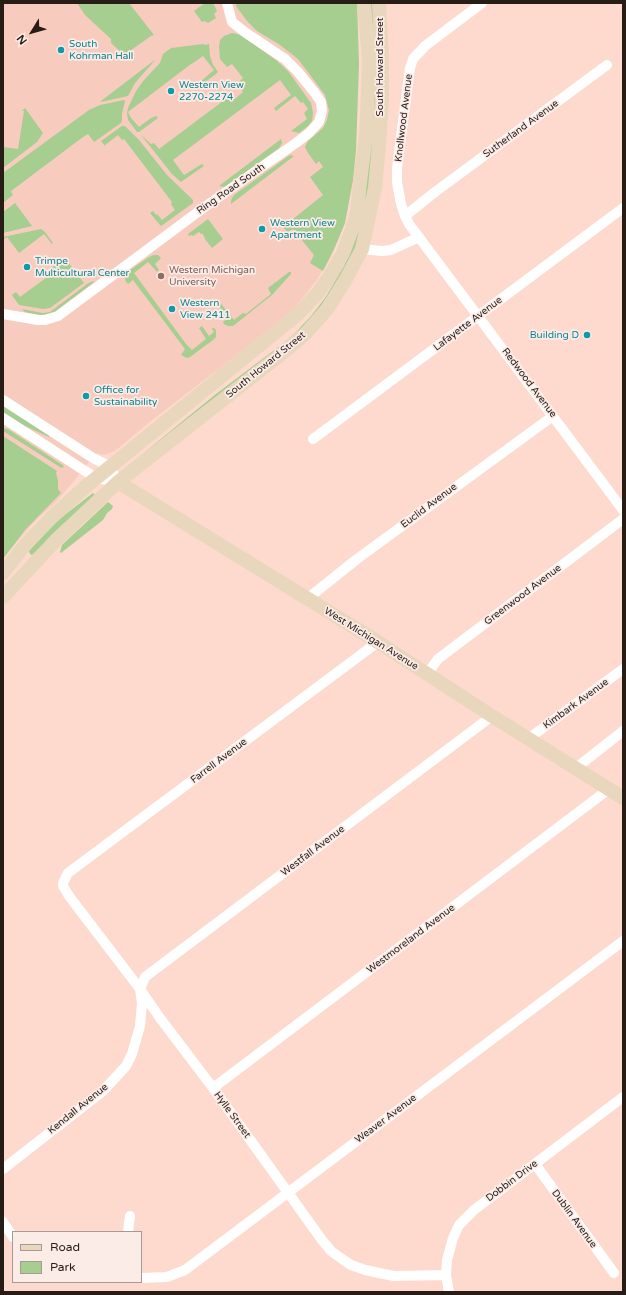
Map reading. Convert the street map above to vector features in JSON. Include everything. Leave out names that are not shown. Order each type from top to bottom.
[{"type":"street","name":"Ring Road South","points":[[3,314],[38,320],[45,320],[58,316],[206,206],[296,143],[309,133],[319,122],[322,112],[321,102],[315,93],[286,59],[232,22],[227,3]]},
{"type":"street","name":"South Howard Street","points":[[3,573],[52,517],[109,466],[298,314],[317,294],[331,274],[352,230],[357,212],[368,105],[369,61],[364,3]]},
{"type":"street","name":"South Howard Street","points":[[3,597],[57,539],[118,482],[284,352],[307,332],[328,308],[362,249],[375,188],[379,145],[382,58],[379,3]]},
{"type":"street","name":"Knollwood Avenue","points":[[434,257],[409,224],[405,216],[399,194],[397,168],[410,68],[413,59],[425,46],[482,3]]},
{"type":"street","name":"Sutherland Avenue","points":[[405,216],[435,192],[607,66]]},
{"type":"street","name":"Lafayette Avenue","points":[[313,439],[623,208]]},
{"type":"street","points":[[362,249],[382,252],[391,250],[419,237]]},
{"type":"street","name":"Redwood Avenue","points":[[434,257],[623,510]]},
{"type":"street","points":[[3,400],[93,458],[109,466]]},
{"type":"street","name":"Euclid Avenue","points":[[307,598],[357,559],[553,416]]},
{"type":"street","name":"West Michigan Avenue","points":[[3,418],[96,478],[118,482],[378,642],[623,798]]},
{"type":"street","name":"West Michigan Avenue","points":[[109,466],[118,482]]},
{"type":"street","name":"Greenwood Avenue","points":[[427,674],[438,659],[623,520]]},
{"type":"street","points":[[19,553],[32,566]]},
{"type":"street","name":"Farrell Avenue","points":[[63,883],[68,873],[378,642]]},
{"type":"street","name":"Kimbark Avenue","points":[[528,738],[623,669]]},
{"type":"street","name":"Westfall Avenue","points":[[140,989],[143,980],[148,974],[492,716]]},
{"type":"street","points":[[576,768],[623,731]]},
{"type":"street","name":"Westmoreland Avenue","points":[[213,1088],[609,789]]},
{"type":"street","name":"Hylle Street","points":[[63,883],[63,886],[69,896],[140,989],[331,1251],[351,1265],[394,1276],[446,1275]]},
{"type":"street","name":"Weaver Avenue","points":[[142,1278],[157,1279],[185,1270],[623,941]]},
{"type":"street","name":"Kendall Avenue","points":[[3,1169],[103,1091],[126,1066],[132,1054],[140,1026],[142,1003],[140,989]]},
{"type":"street","name":"Dobbin Drive","points":[[449,1292],[446,1275],[449,1250],[459,1226],[474,1210],[623,1097]]},
{"type":"street","name":"Dublin Avenue","points":[[535,1164],[614,1273]]},
{"type":"street","points":[[128,1231],[130,1216]]},
{"type":"street","points":[[3,1222],[12,1236]]},
{"type":"shaded area","name":"Western Michigan University","points":[[3,3],[360,3],[357,5],[359,64],[356,150],[353,180],[345,223],[330,259],[316,281],[290,314],[151,421],[115,451],[104,455],[96,453],[56,502],[34,522],[3,558]]},
{"type":"green space","points":[[77,3],[129,3],[154,35],[127,53],[122,53],[111,43],[111,39],[85,15]]},
{"type":"green space","points":[[205,3],[213,3],[217,11],[214,14],[216,18],[208,23],[205,21],[202,22],[194,11]]},
{"type":"green space","points":[[237,3],[357,3],[359,64],[356,150],[353,180],[345,223],[323,271],[310,263],[314,255],[293,229],[287,232],[283,227],[323,195],[310,177],[323,167],[319,161],[316,164],[305,147],[308,141],[323,128],[327,120],[329,110],[325,95],[298,59],[280,45],[257,31],[247,21],[236,6]]},
{"type":"green space","points":[[369,3],[374,3],[377,57],[372,163],[364,222],[350,264],[307,326],[135,460],[216,394],[296,332],[325,298],[344,266],[355,237]]},
{"type":"green space","points":[[232,33],[241,35],[277,61],[288,71],[311,103],[313,113],[312,121],[299,133],[291,131],[307,119],[304,113],[308,109],[303,102],[301,103],[295,96],[276,111],[274,108],[291,95],[280,80],[173,160],[184,175],[202,164],[204,166],[181,182],[172,174],[141,135],[151,144],[154,143],[159,149],[231,95],[235,99],[243,92],[237,83],[243,78],[232,64],[227,67],[220,59],[220,40],[224,36]]},
{"type":"green space","points":[[209,44],[210,56],[213,65],[218,72],[201,85],[199,83],[214,70],[203,56],[191,64],[128,112],[139,127],[151,118],[156,116],[158,118],[137,132],[128,120],[127,114],[128,108],[136,91],[160,63],[163,54],[171,48]]},
{"type":"green space","points":[[156,59],[135,83],[128,96],[101,102],[101,101]]},
{"type":"green space","points":[[124,100],[121,123],[94,142],[88,134],[83,137],[11,191],[13,195],[3,203],[3,173],[89,110],[100,105]]},
{"type":"green space","points":[[25,108],[43,133],[37,142],[3,168],[3,147],[18,149],[24,111],[22,111]]},
{"type":"green space","points":[[122,126],[125,126],[139,140],[167,175],[193,200],[193,203],[161,226],[150,213],[153,211],[162,220],[175,210],[171,204],[172,202],[124,139],[122,140],[118,135],[105,145],[106,147],[101,141]]},
{"type":"green space","points":[[281,139],[282,143],[279,148],[225,187],[219,186]]},
{"type":"green space","points":[[290,155],[294,156],[231,204],[231,200],[234,195]]},
{"type":"green space","points":[[15,203],[32,226],[3,233],[3,212]]},
{"type":"green space","points":[[208,219],[223,239],[212,248],[203,234],[199,232],[193,236],[189,236],[188,234]]},
{"type":"green space","points":[[41,229],[45,232],[53,243],[52,244],[44,234],[19,253],[7,237],[3,240],[3,237]]},
{"type":"green space","points":[[154,255],[158,255],[161,258],[155,264],[159,270],[157,272],[148,262],[134,273],[186,344],[192,350],[206,339],[199,328],[202,326],[209,336],[214,332],[212,328],[216,330],[216,337],[190,357],[187,358],[181,355],[185,349],[133,280],[128,284],[125,280],[127,272]]},
{"type":"green space","points":[[68,262],[84,283],[50,308],[43,309],[19,305],[12,295],[16,292],[20,297],[54,272],[51,268],[57,264]]},
{"type":"green space","points":[[291,272],[291,274],[272,295],[233,326],[224,324],[223,322],[228,318],[217,303],[211,307],[211,303],[218,300],[234,320],[243,313],[246,314],[271,294],[268,288]]},
{"type":"green space","points":[[93,281],[94,282],[53,313],[40,315],[25,312],[22,309],[43,313],[50,312]]},
{"type":"green space","points":[[3,405],[49,435],[49,437],[25,426],[3,412]]},
{"type":"green space","points":[[3,428],[8,429],[64,466],[62,468],[60,467],[3,431]]},
{"type":"green space","points":[[3,436],[57,471],[58,489],[61,493],[25,530],[3,559]]},
{"type":"green space","points":[[93,493],[95,495],[32,555],[30,554],[29,551],[53,524]]},
{"type":"green space","points":[[108,502],[113,506],[103,520],[61,553],[62,545]]},
{"type":"place","name":"South Kohrman Hall","points":[[61,50]]},
{"type":"place","name":"Western View 2270-2274","points":[[171,91]]},
{"type":"place","name":"Western View Apartment","points":[[262,229]]},
{"type":"place","name":"Trimpe Multicultural Center","points":[[27,267]]},
{"type":"place","name":"Western Michigan University","points":[[161,276]]},
{"type":"place","name":"Western View 2411","points":[[172,309]]},
{"type":"place","name":"Building D","points":[[587,335]]},
{"type":"place","name":"Office for Sustainability","points":[[86,396]]}]
